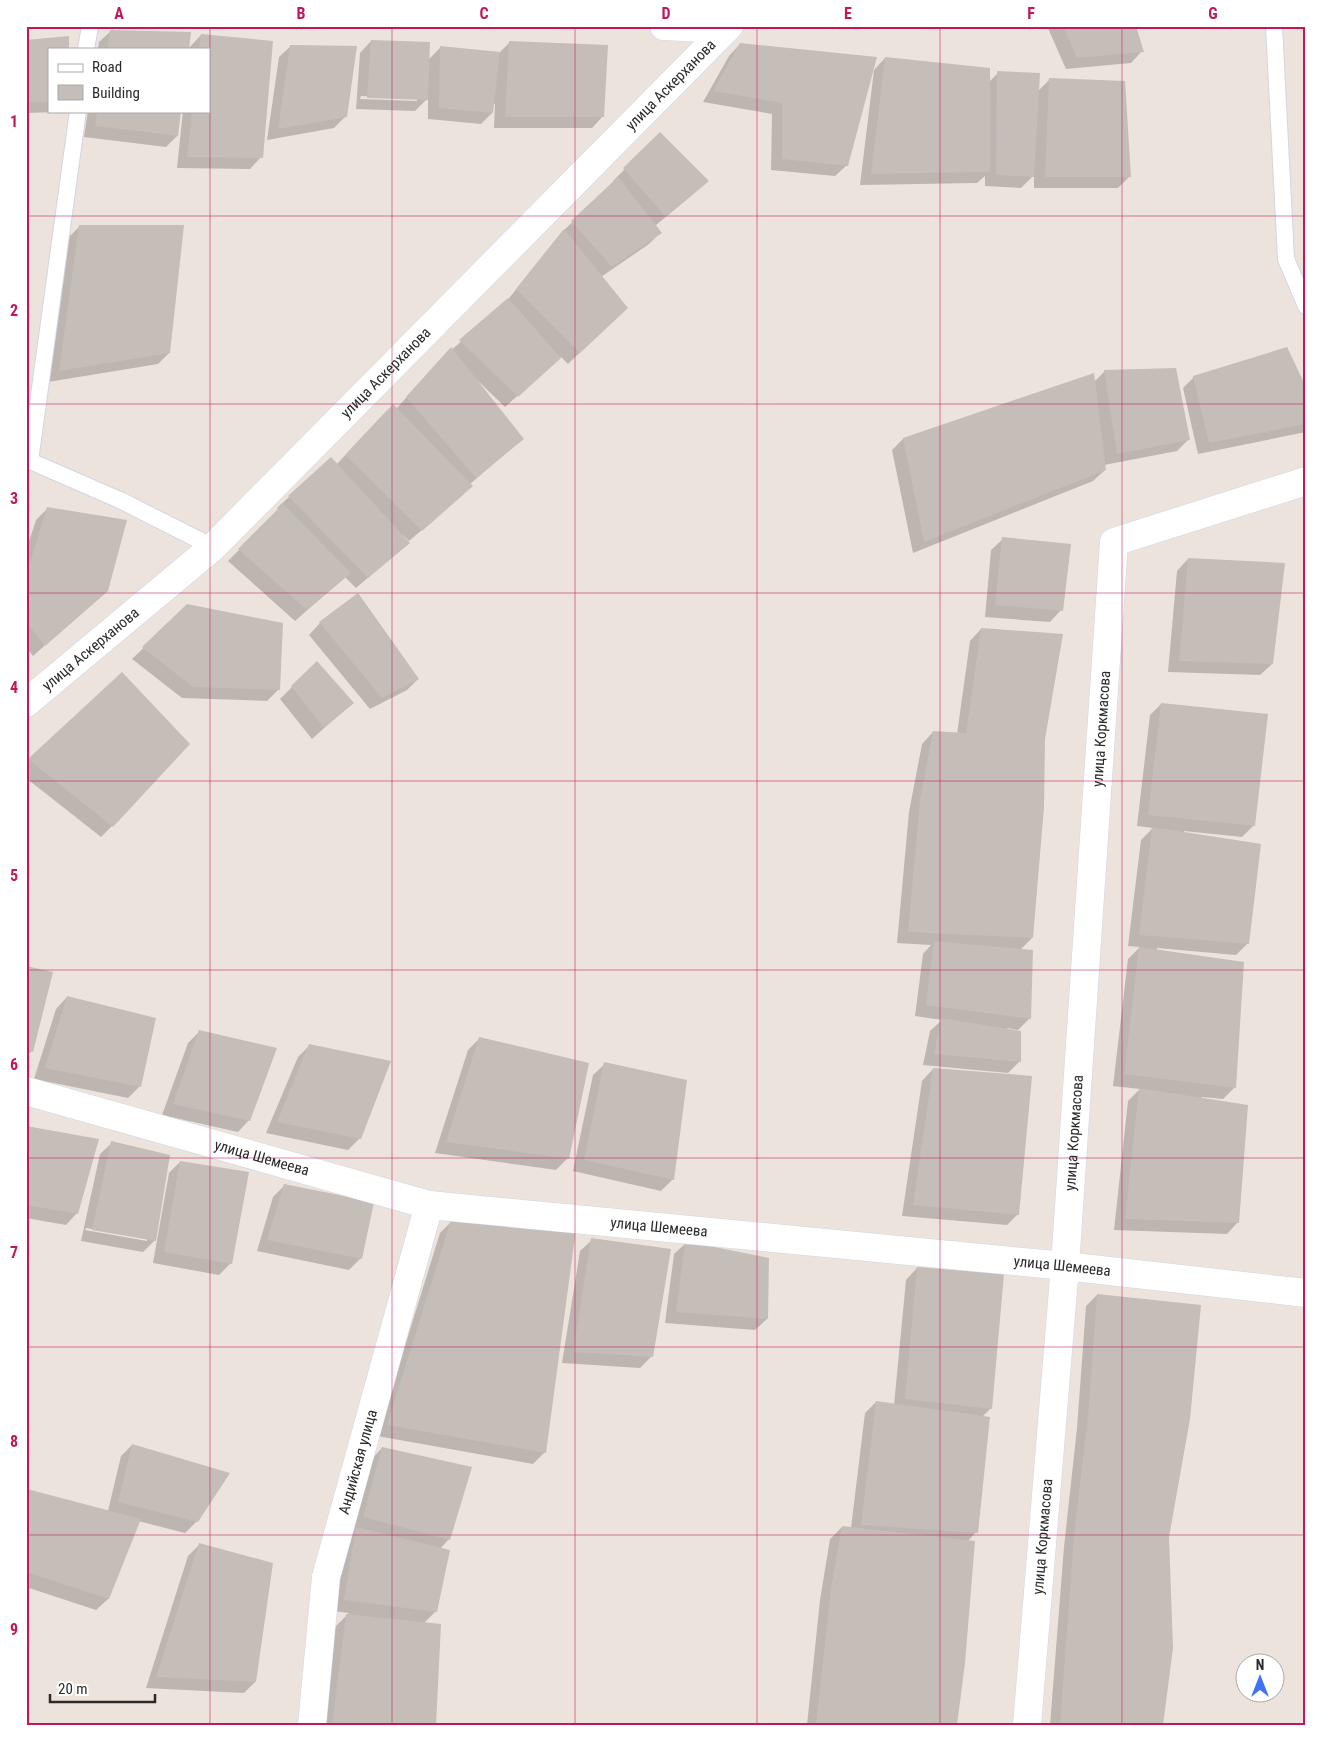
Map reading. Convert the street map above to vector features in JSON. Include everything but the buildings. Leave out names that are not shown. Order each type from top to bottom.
[{"type":"street","points":[[664,26],[732,27]]},
{"type":"street","name":"улица Аскерханова","points":[[26,703],[213,547],[732,27]]},
{"type":"street","name":"улица Коркмасова","points":[[1027,1725],[1065,1266],[1114,542],[1306,481]]},
{"type":"street","name":"улица Шемеева","points":[[26,1091],[429,1205],[1065,1266],[1306,1293]]},
{"type":"street","name":"Андийская улица","points":[[312,1725],[326,1577],[429,1205]]},
{"type":"lane","points":[[86,48],[90,26]]},
{"type":"lane","points":[[1274,26],[1286,258],[1306,306]]},
{"type":"lane","points":[[78,112],[30,461],[122,501],[213,547]]}]
